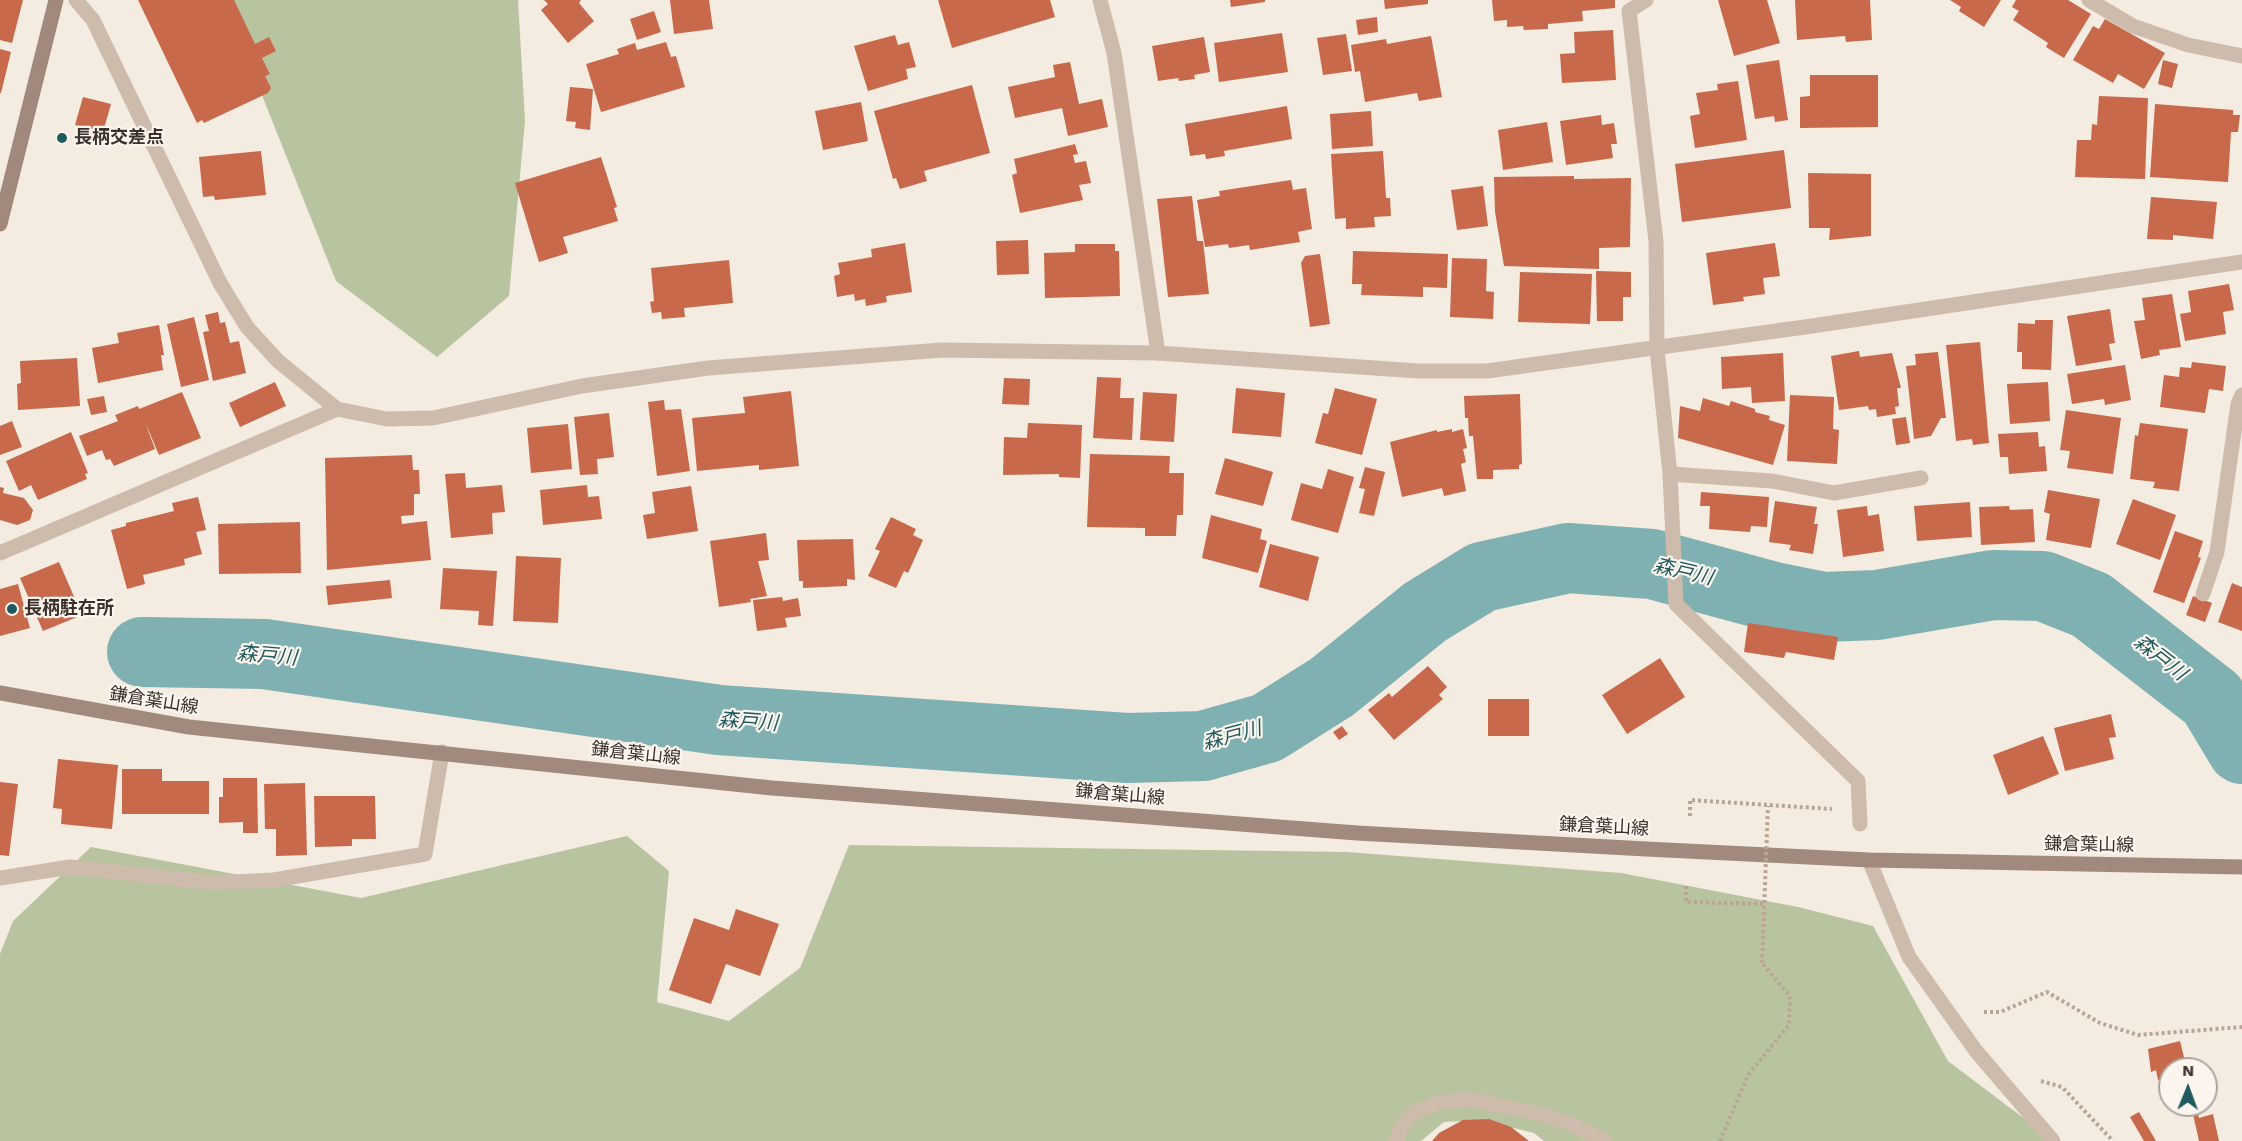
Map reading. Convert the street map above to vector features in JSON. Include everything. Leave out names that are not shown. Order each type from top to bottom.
[{"type":"main road","points":[[0,224],[56,0]]},
{"type":"main road","name":"鎌倉葉山線","points":[[0,693],[189,727],[772,788],[1357,833],[1869,860],[2242,867]]},
{"type":"street","points":[[76,0],[93,20],[220,283],[247,327],[278,361],[337,409],[387,419],[433,418],[645,376],[778,362],[942,350],[1158,353],[1407,370],[1487,371],[1657,349],[2242,262]]},
{"type":"street","points":[[1100,0],[1114,53],[1158,353]]},
{"type":"street","points":[[1646,0],[1628,5],[1656,241],[1657,349],[1670,474],[1676,604],[1858,781],[1860,824]]},
{"type":"street","points":[[2089,0],[2133,26],[2188,45],[2242,56]]},
{"type":"street","points":[[2203,594],[2217,552],[2238,404],[2242,395]]},
{"type":"street","points":[[0,553],[337,409]]},
{"type":"street","points":[[1670,474],[1772,481],[1834,493],[1921,478]]},
{"type":"street","points":[[0,878],[70,867],[215,883],[274,880],[425,854],[442,752]]},
{"type":"street","points":[[1869,860],[1909,957],[1990,1068],[2053,1141]]},
{"type":"street","points":[[1396,1141],[1403,1124],[1413,1113],[1436,1103],[1468,1099],[1541,1114],[1573,1125],[1605,1141]]},
{"type":"path","points":[[1690,816],[1690,800],[1836,809],[1836,816]]},
{"type":"path","points":[[1720,1141],[1748,1075],[1789,1025],[1790,996],[1762,963],[1768,806]]},
{"type":"path","points":[[1686,886],[1686,902],[1764,904]]},
{"type":"path","points":[[1950,1013],[2000,1012],[2047,992],[2100,1023],[2138,1035],[2242,1027]]},
{"type":"path","points":[[1990,1068],[2062,1087],[2113,1141]]},
{"type":"green space","points":[[224,0],[518,0],[525,121],[509,296],[437,357],[336,281]]},
{"type":"green space","points":[[627,836],[669,871],[657,1002],[729,1021],[800,968],[849,845],[1347,852],[1621,873],[1798,907],[1873,926],[1948,1061],[2054,1141],[1544,1141],[1534,1133],[1481,1120],[1444,1122],[1421,1141],[0,1141],[0,954],[13,921],[91,847],[361,898]]},
{"type":"building","points":[[0,0],[23,0],[12,43],[0,40]]},
{"type":"building","points":[[138,0],[234,0],[255,44],[269,37],[276,51],[262,58],[270,74],[265,76],[271,88],[268,93],[204,123],[202,120],[197,123]]},
{"type":"building","points":[[544,0],[581,0],[579,3],[594,21],[568,43],[541,10],[548,4]]},
{"type":"building","points":[[670,0],[709,0],[713,29],[674,34]]},
{"type":"building","points":[[938,0],[1050,0],[1055,17],[952,48]]},
{"type":"building","points":[[1230,0],[1265,0],[1265,2],[1231,7]]},
{"type":"building","points":[[1384,0],[1428,0],[1428,4],[1385,9]]},
{"type":"building","points":[[1492,0],[1615,0],[1615,8],[1582,11],[1583,21],[1548,24],[1548,29],[1524,30],[1523,26],[1507,27],[1507,20],[1494,21]]},
{"type":"building","points":[[1718,0],[1767,0],[1780,43],[1734,56]]},
{"type":"building","points":[[1795,0],[1870,0],[1872,40],[1846,42],[1845,36],[1797,40]]},
{"type":"building","points":[[1950,0],[2001,0],[1984,27],[1959,11],[1961,7]]},
{"type":"building","points":[[2016,0],[2068,0],[2091,14],[2064,58],[2046,47],[2048,43],[2013,20],[2019,11],[2012,7]]},
{"type":"building","points":[[654,11],[661,32],[637,40],[630,19]]},
{"type":"building","points":[[1377,17],[1378,32],[1358,35],[1356,20]]},
{"type":"building","points":[[2105,19],[2165,53],[2144,89],[2118,74],[2113,83],[2073,60],[2093,26],[2099,29]]},
{"type":"building","points":[[1613,30],[1616,80],[1562,83],[1560,54],[1575,53],[1574,32]]},
{"type":"building","points":[[1282,33],[1288,72],[1219,82],[1214,43]]},
{"type":"building","points":[[1346,34],[1352,71],[1323,75],[1317,38]]},
{"type":"building","points":[[895,35],[898,45],[909,42],[916,67],[906,69],[908,79],[868,91],[854,46]]},
{"type":"building","points":[[1431,36],[1442,97],[1419,101],[1417,93],[1365,102],[1360,71],[1355,72],[1351,45],[1386,39],[1387,44]]},
{"type":"building","points":[[1204,37],[1210,72],[1194,75],[1195,79],[1179,81],[1178,78],[1158,81],[1152,46]]},
{"type":"building","points":[[666,42],[671,57],[676,56],[685,87],[601,112],[586,64],[619,54],[617,49],[635,43],[637,50]]},
{"type":"building","points":[[0,49],[11,52],[1,93],[0,93]]},
{"type":"building","points":[[1779,60],[1788,120],[1775,122],[1774,116],[1755,119],[1746,65]]},
{"type":"building","points":[[2163,60],[2178,64],[2172,88],[2158,84]]},
{"type":"building","points":[[1070,62],[1079,104],[1102,99],[1108,127],[1068,136],[1062,108],[1015,118],[1008,87],[1055,77],[1053,65]]},
{"type":"building","points":[[1810,75],[1878,75],[1878,127],[1800,128],[1800,97],[1810,96]]},
{"type":"building","points":[[1738,81],[1747,140],[1695,148],[1690,116],[1700,114],[1696,93],[1718,90],[1717,84]]},
{"type":"building","points":[[972,85],[990,153],[924,171],[927,181],[900,189],[896,178],[893,179],[874,111]]},
{"type":"building","points":[[570,87],[593,89],[590,130],[575,128],[576,122],[566,121]]},
{"type":"building","points":[[2099,96],[2148,98],[2145,179],[2075,177],[2077,140],[2091,140],[2092,124],[2097,125]]},
{"type":"building","points":[[83,97],[111,104],[103,132],[75,125]]},
{"type":"building","points":[[861,102],[868,141],[823,150],[815,111]]},
{"type":"building","points":[[2155,104],[2233,110],[2233,115],[2240,115],[2238,132],[2231,132],[2228,182],[2150,177]]},
{"type":"building","points":[[1287,106],[1292,139],[1224,151],[1225,156],[1206,159],[1205,154],[1190,156],[1185,124]]},
{"type":"building","points":[[1371,111],[1373,146],[1332,149],[1330,114]]},
{"type":"building","points":[[1601,115],[1602,125],[1614,123],[1617,144],[1611,144],[1613,158],[1566,165],[1560,121]]},
{"type":"building","points":[[1547,122],[1553,162],[1503,170],[1498,130]]},
{"type":"building","points":[[1075,144],[1078,154],[1073,155],[1075,163],[1086,161],[1091,183],[1079,185],[1083,200],[1020,213],[1012,175],[1017,173],[1014,159]]},
{"type":"building","points":[[1784,150],[1791,208],[1682,222],[1675,164]]},
{"type":"building","points":[[261,151],[266,195],[215,200],[214,196],[203,197],[199,157]]},
{"type":"building","points":[[1383,151],[1386,198],[1390,198],[1391,216],[1374,217],[1375,227],[1346,229],[1346,218],[1335,219],[1331,154]]},
{"type":"building","points":[[601,157],[617,207],[614,208],[618,221],[563,237],[568,253],[539,262],[515,183]]},
{"type":"building","points":[[1808,173],[1871,174],[1871,236],[1829,240],[1830,228],[1809,228]]},
{"type":"building","points":[[1574,176],[1574,179],[1631,178],[1630,247],[1599,248],[1599,269],[1504,266],[1495,212],[1494,177]]},
{"type":"building","points":[[1291,180],[1293,190],[1306,188],[1312,229],[1298,232],[1300,242],[1250,250],[1249,245],[1229,248],[1228,244],[1205,247],[1197,200],[1220,196],[1219,191]]},
{"type":"building","points":[[1483,186],[1488,226],[1457,230],[1451,190]]},
{"type":"building","points":[[1192,196],[1197,241],[1203,241],[1209,294],[1168,297],[1157,199]]},
{"type":"building","points":[[2151,197],[2217,202],[2213,239],[2173,235],[2173,240],[2147,239]]},
{"type":"building","points":[[1028,240],[1029,274],[997,275],[996,241]]},
{"type":"building","points":[[905,243],[912,292],[886,296],[887,302],[866,306],[865,299],[855,301],[854,294],[837,297],[834,276],[840,274],[838,263],[872,257],[871,249]]},
{"type":"building","points":[[1775,243],[1780,276],[1763,278],[1765,294],[1743,297],[1744,301],[1713,305],[1706,253]]},
{"type":"building","points":[[1075,244],[1115,244],[1115,251],[1119,251],[1120,296],[1045,298],[1044,253],[1075,252]]},
{"type":"building","points":[[1353,251],[1448,254],[1447,288],[1423,287],[1423,297],[1361,295],[1362,284],[1352,284]]},
{"type":"building","points":[[1320,254],[1330,324],[1310,327],[1301,263],[1305,256]]},
{"type":"building","points":[[1452,258],[1487,259],[1486,291],[1494,292],[1493,319],[1450,317]]},
{"type":"building","points":[[729,260],[733,303],[684,308],[685,317],[662,319],[661,312],[652,313],[650,302],[654,301],[651,268]]},
{"type":"building","points":[[1596,271],[1631,272],[1631,297],[1623,297],[1623,321],[1597,321]]},
{"type":"building","points":[[1520,272],[1592,274],[1590,324],[1518,322]]},
{"type":"building","points":[[2229,284],[2234,310],[2223,312],[2226,334],[2185,341],[2180,314],[2191,312],[2188,291]]},
{"type":"building","points":[[2172,294],[2181,347],[2159,350],[2160,355],[2141,359],[2134,321],[2145,320],[2142,298]]},
{"type":"building","points":[[2110,309],[2115,343],[2109,344],[2112,360],[2076,366],[2067,316]]},
{"type":"building","points":[[218,312],[220,323],[225,322],[230,343],[239,341],[246,373],[213,381],[203,332],[209,331],[205,315]]},
{"type":"building","points":[[194,317],[209,380],[181,387],[167,324]]},
{"type":"building","points":[[2035,320],[2053,320],[2051,370],[2022,369],[2022,352],[2017,352],[2018,323],[2035,324]]},
{"type":"building","points":[[159,325],[164,355],[161,355],[163,370],[98,383],[92,348],[119,343],[117,333]]},
{"type":"building","points":[[1980,342],[1989,443],[1973,445],[1972,439],[1956,441],[1946,345]]},
{"type":"building","points":[[1859,351],[1860,357],[1892,353],[1901,388],[1897,388],[1899,406],[1895,407],[1896,414],[1877,417],[1876,409],[1869,410],[1868,406],[1839,410],[1831,356]]},
{"type":"building","points":[[1938,352],[1946,418],[1941,418],[1931,436],[1914,439],[1906,366],[1916,365],[1915,354]]},
{"type":"building","points":[[1783,353],[1785,401],[1752,403],[1751,387],[1722,389],[1721,357]]},
{"type":"building","points":[[77,358],[80,406],[18,410],[17,384],[21,383],[20,361]]},
{"type":"building","points":[[2192,362],[2226,366],[2223,391],[2209,389],[2205,413],[2160,407],[2164,375],[2179,377],[2180,367],[2191,368]]},
{"type":"building","points":[[2125,365],[2131,400],[2105,405],[2104,399],[2072,404],[2067,374]]},
{"type":"building","points":[[1097,377],[1121,378],[1120,398],[1134,398],[1132,440],[1093,438]]},
{"type":"building","points":[[1004,378],[1030,379],[1029,405],[1002,404]]},
{"type":"building","points":[[275,382],[286,406],[240,427],[229,403]]},
{"type":"building","points":[[2048,382],[2050,421],[2010,424],[2007,384]]},
{"type":"building","points":[[1236,388],[1285,393],[1281,437],[1232,433]]},
{"type":"building","points":[[1335,388],[1377,399],[1362,455],[1315,443],[1323,413],[1328,414]]},
{"type":"building","points":[[791,391],[799,466],[759,470],[759,465],[697,471],[692,418],[745,413],[743,397]]},
{"type":"building","points":[[182,392],[201,438],[159,455],[145,422],[155,449],[114,466],[110,459],[106,460],[102,450],[87,456],[79,436],[118,421],[115,415],[138,406],[139,409]]},
{"type":"building","points":[[1143,392],[1177,394],[1174,442],[1140,440]]},
{"type":"building","points":[[1520,394],[1522,464],[1519,465],[1519,469],[1493,470],[1493,479],[1477,479],[1473,436],[1469,436],[1464,396]]},
{"type":"building","points":[[1790,395],[1834,397],[1833,429],[1839,430],[1837,464],[1787,461]]},
{"type":"building","points":[[104,396],[107,412],[91,415],[87,399]]},
{"type":"building","points":[[1703,398],[1729,406],[1731,401],[1755,409],[1755,412],[1770,416],[1769,420],[1785,425],[1773,465],[1678,438],[1680,406],[1700,411]]},
{"type":"building","points":[[664,400],[665,410],[681,409],[690,471],[657,476],[648,402]]},
{"type":"building","points":[[2066,410],[2121,418],[2113,474],[2067,468],[2070,451],[2060,450]]},
{"type":"building","points":[[609,413],[614,457],[597,459],[598,474],[580,475],[574,417]]},
{"type":"building","points":[[1906,417],[1910,443],[1896,445],[1892,419]]},
{"type":"building","points":[[12,421],[22,447],[0,455],[0,426]]},
{"type":"building","points":[[1028,423],[1082,425],[1080,478],[1059,477],[1059,474],[1003,475],[1004,437],[1027,438]]},
{"type":"building","points":[[2140,423],[2188,429],[2179,491],[2153,488],[2155,482],[2130,479],[2135,435],[2138,436]]},
{"type":"building","points":[[568,424],[572,469],[531,473],[527,428]]},
{"type":"building","points":[[1452,429],[1452,432],[1463,429],[1467,448],[1463,449],[1466,462],[1461,464],[1466,491],[1444,496],[1442,488],[1402,497],[1390,442],[1437,430],[1437,432]]},
{"type":"building","points":[[71,432],[88,473],[85,474],[87,479],[38,500],[31,485],[19,491],[6,461]]},
{"type":"building","points":[[2038,432],[2039,447],[2045,446],[2047,471],[2009,474],[2008,457],[2000,457],[1998,434]]},
{"type":"building","points":[[1090,454],[1170,456],[1169,473],[1184,473],[1183,515],[1177,515],[1176,536],[1145,536],[1145,528],[1087,527]]},
{"type":"building","points":[[412,455],[413,470],[419,470],[420,494],[414,494],[414,515],[401,516],[402,524],[427,521],[431,560],[327,570],[325,458]]},
{"type":"building","points":[[1225,458],[1273,472],[1263,506],[1215,494]]},
{"type":"building","points":[[1365,467],[1385,472],[1374,516],[1359,513],[1365,489],[1359,488]]},
{"type":"building","points":[[1328,469],[1354,477],[1338,533],[1291,520],[1301,483],[1322,489]]},
{"type":"building","points":[[465,473],[466,488],[502,485],[505,512],[492,513],[493,534],[451,538],[445,474]]},
{"type":"building","points":[[587,485],[588,497],[599,496],[602,519],[543,525],[540,490]]},
{"type":"building","points":[[691,486],[698,531],[647,539],[643,515],[655,513],[652,492]]},
{"type":"building","points":[[0,487],[4,488],[3,493],[24,498],[33,510],[30,520],[17,525],[0,520]]},
{"type":"building","points":[[2048,490],[2100,499],[2091,548],[2046,540],[2050,514],[2044,512]]},
{"type":"building","points":[[1701,492],[1769,497],[1767,527],[1751,526],[1750,532],[1709,529],[1710,506],[1700,506]]},
{"type":"building","points":[[198,497],[206,530],[196,532],[202,554],[184,559],[185,565],[143,575],[145,584],[127,589],[111,530],[126,526],[126,523],[174,511],[172,503]]},
{"type":"building","points":[[2133,499],[2176,515],[2160,560],[2116,544]]},
{"type":"building","points":[[1775,501],[1817,507],[1814,524],[1818,524],[1813,554],[1789,550],[1791,545],[1769,542]]},
{"type":"building","points":[[1970,502],[1972,537],[1917,541],[1914,506]]},
{"type":"building","points":[[1867,506],[1868,516],[1879,514],[1884,551],[1843,557],[1837,510]]},
{"type":"building","points":[[2009,506],[2010,510],[2033,509],[2035,542],[1981,545],[1979,507]]},
{"type":"building","points":[[1211,515],[1262,529],[1260,539],[1267,541],[1258,573],[1202,558]]},
{"type":"building","points":[[891,517],[916,529],[913,535],[923,540],[908,573],[904,571],[896,588],[868,576],[880,551],[875,549]]},
{"type":"building","points":[[300,522],[301,573],[219,574],[218,524]]},
{"type":"building","points":[[2175,531],[2203,541],[2198,557],[2201,558],[2184,603],[2153,592]]},
{"type":"building","points":[[766,533],[769,560],[758,561],[767,596],[750,599],[751,602],[719,607],[710,541]]},
{"type":"building","points":[[853,539],[855,580],[847,579],[847,586],[803,588],[803,581],[799,581],[797,540]]},
{"type":"building","points":[[1270,544],[1319,557],[1308,601],[1259,587]]},
{"type":"building","points":[[516,556],[561,558],[558,623],[513,621]]},
{"type":"building","points":[[59,562],[82,615],[43,631],[20,578]]},
{"type":"building","points":[[443,568],[497,571],[493,626],[478,625],[479,611],[440,609]]},
{"type":"building","points":[[390,580],[392,598],[328,605],[326,586]]},
{"type":"building","points":[[2232,583],[2242,587],[2242,631],[2218,622]]},
{"type":"building","name":"長柄駐在所","points":[[18,584],[30,628],[0,636],[0,589]]},
{"type":"building","points":[[2193,596],[2212,603],[2205,622],[2186,615]]},
{"type":"building","points":[[782,597],[783,601],[798,598],[801,616],[785,618],[787,627],[757,631],[753,600]]},
{"type":"building","points":[[1748,623],[1838,637],[1834,660],[1786,652],[1784,658],[1744,652]]},
{"type":"building","points":[[1660,658],[1685,697],[1627,734],[1602,695]]},
{"type":"building","points":[[1428,666],[1447,687],[1439,695],[1443,699],[1394,740],[1368,710],[1389,693],[1392,697]]},
{"type":"building","points":[[1488,699],[1529,699],[1529,736],[1488,736]]},
{"type":"building","points":[[2111,714],[2116,737],[2109,738],[2114,759],[2065,771],[2054,728]]},
{"type":"building","points":[[1342,726],[1348,734],[1339,740],[1333,732]]},
{"type":"building","points":[[2043,736],[2059,774],[2008,795],[1993,755]]},
{"type":"building","points":[[58,759],[118,765],[112,829],[61,824],[62,809],[53,808]]},
{"type":"building","points":[[122,769],[162,769],[162,781],[209,781],[209,814],[122,814]]},
{"type":"building","points":[[223,778],[257,778],[258,833],[243,833],[243,822],[219,823],[219,797],[223,797]]},
{"type":"building","points":[[0,782],[18,784],[9,856],[0,855]]},
{"type":"building","points":[[305,783],[307,855],[276,856],[276,829],[265,829],[264,784]]},
{"type":"building","points":[[314,796],[375,796],[376,839],[352,839],[352,846],[315,847]]},
{"type":"building","points":[[736,909],[779,924],[760,976],[726,964],[711,1004],[669,990],[694,918],[729,930]]},
{"type":"building","points":[[2180,1041],[2184,1057],[2158,1057],[2158,1080],[2156,1070],[2151,1072],[2148,1049]]},
{"type":"building","points":[[2139,1112],[2156,1141],[2144,1141],[2130,1117]]},
{"type":"building","points":[[2194,1117],[2214,1117],[2219,1141],[2199,1141]]},
{"type":"building","points":[[1489,1119],[1511,1127],[1529,1141],[1432,1141],[1439,1133],[1463,1120]]},
{"type":"waterway","name":"森戸川","points":[[142,652],[264,654],[719,720],[1127,748],[1203,746],[1267,728],[1332,687],[1425,612],[1482,577],[1568,558],[1652,564],[1774,597],[1824,607],[1877,605],[1993,585],[2043,586],[2091,605],[2212,699],[2242,749]]},
{"type":"place","name":"長柄交差点","points":[[62,138]]},
{"type":"place","name":"長柄駐在所","points":[[12,609]]}]
